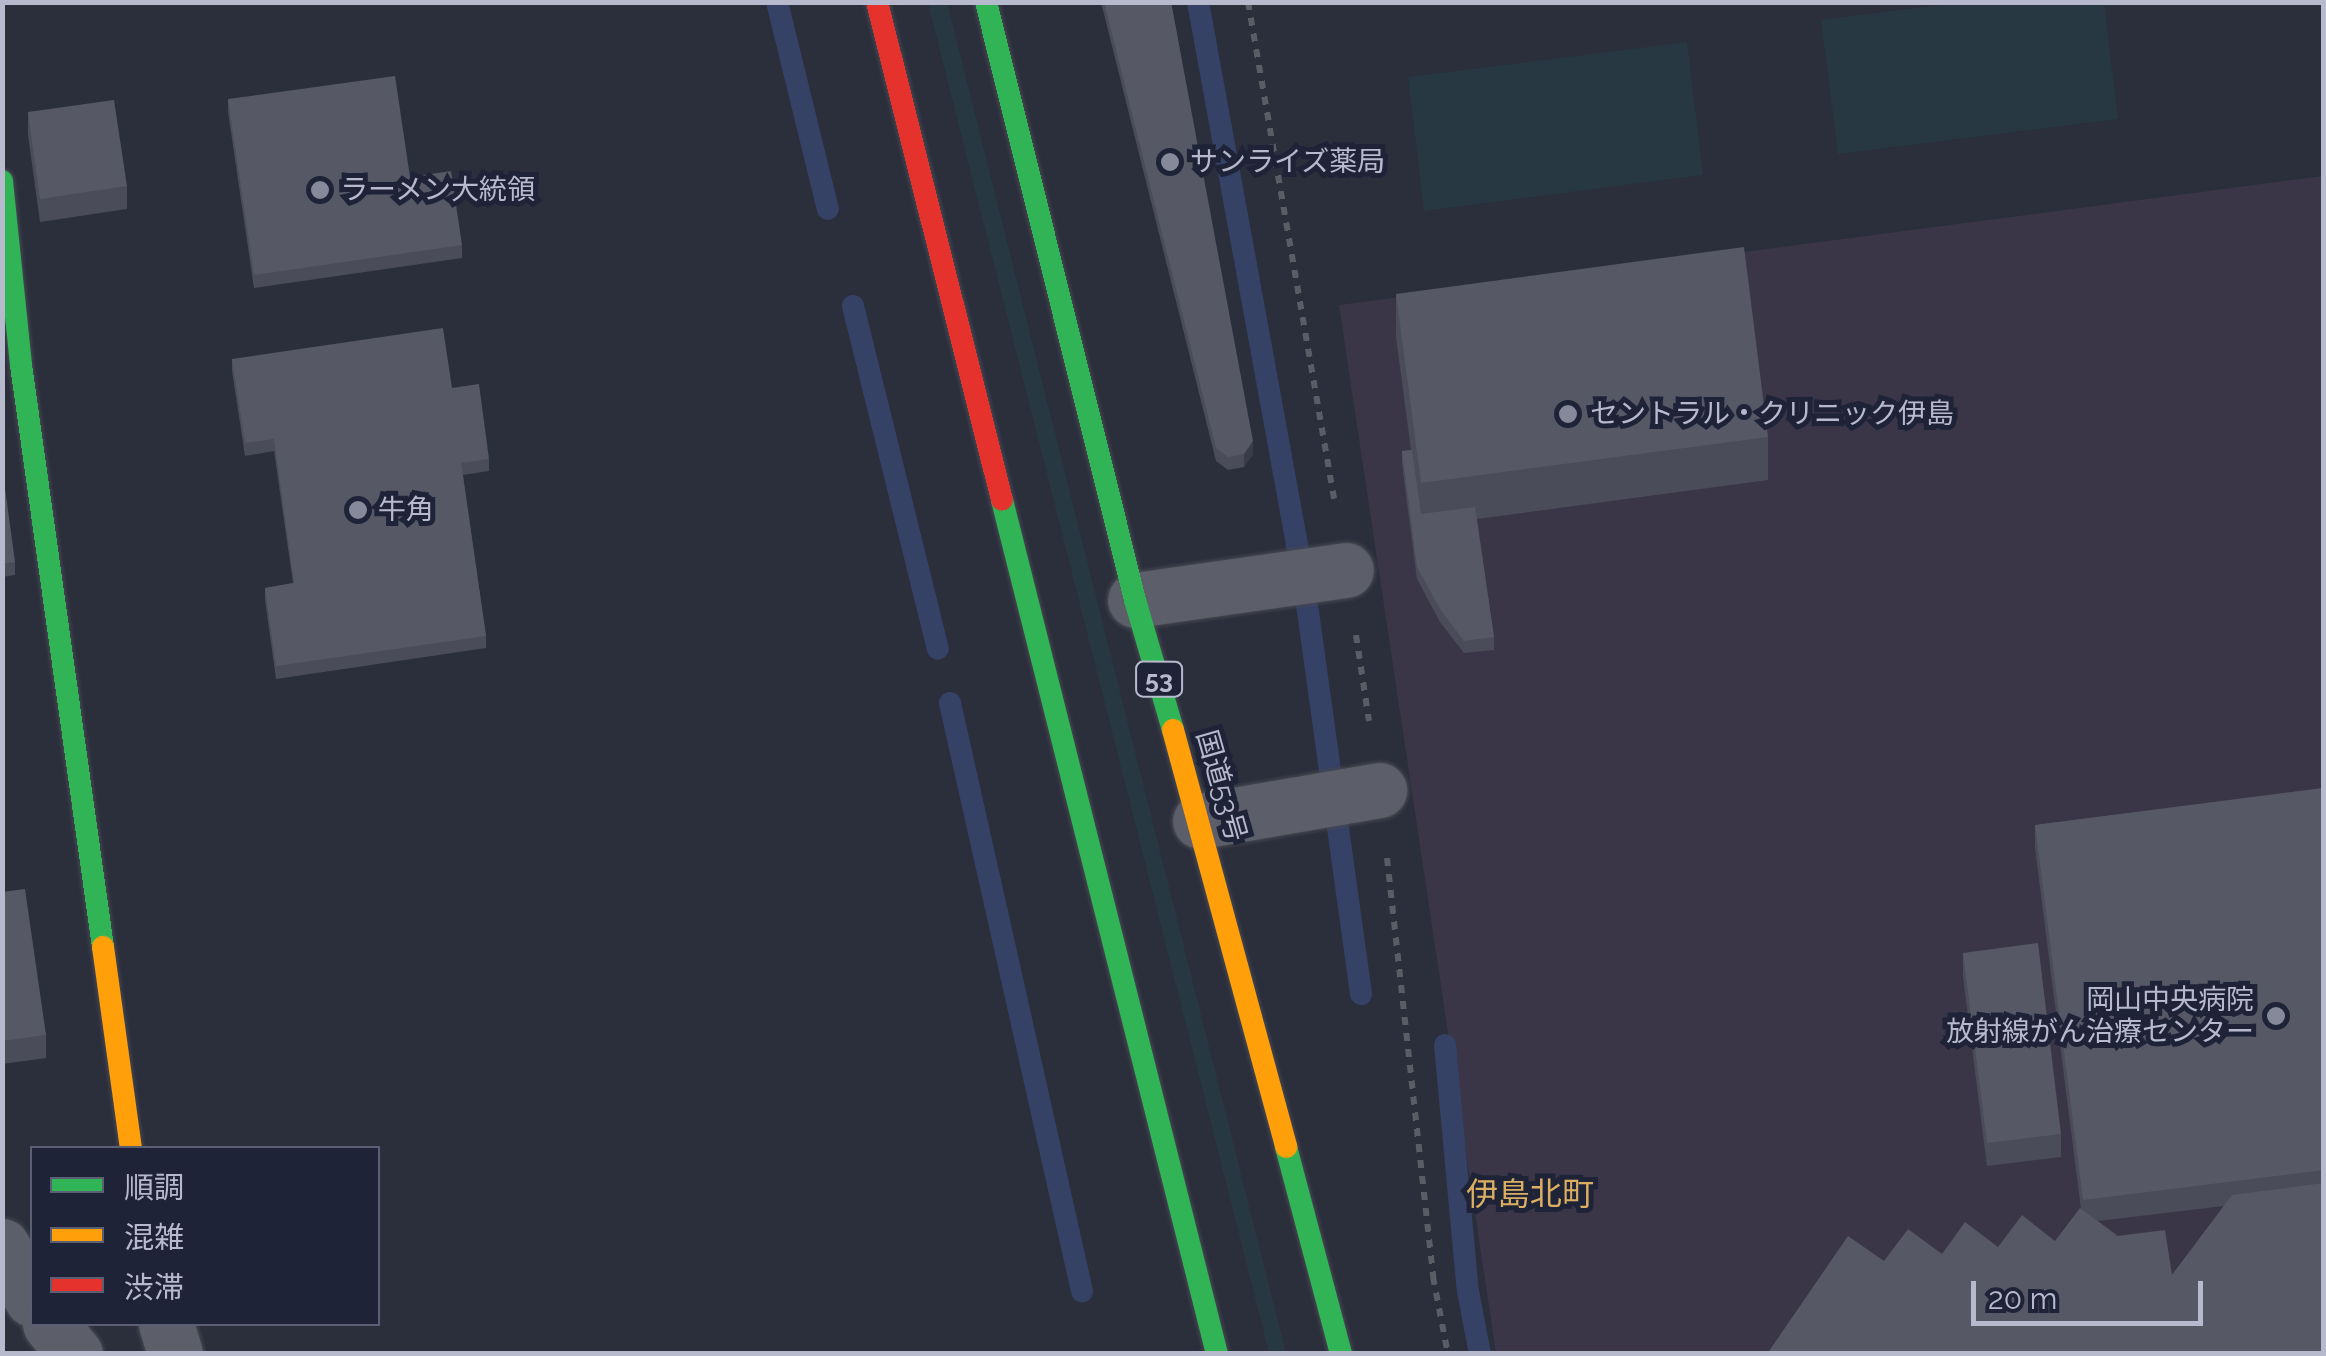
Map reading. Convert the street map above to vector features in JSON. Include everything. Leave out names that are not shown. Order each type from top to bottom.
[{"type":"main road","points":[[877,2],[1217,1354]]},
{"type":"main road","name":"国道53号","points":[[986,2],[1136,600],[1200,820],[1342,1354]]},
{"type":"main road","points":[[2,181],[23,384],[131,1146]]},
{"type":"street","points":[[1136,600],[1315,574]]},
{"type":"street","points":[[1200,820],[1350,795]]},
{"type":"street","points":[[2,1246],[30,1295]]},
{"type":"street","points":[[52,1326],[74,1354]]},
{"type":"street","points":[[167,1326],[175,1354]]},
{"type":"path","points":[[1433,1277],[1448,1354]]},
{"type":"shaded area","points":[[1962,2],[2104,3],[2118,119],[1838,154],[1821,20]]},
{"type":"shaded area","points":[[928,3],[947,3],[1286,1353],[1269,1353]]},
{"type":"shaded area","points":[[1687,42],[1703,175],[1424,211],[1408,77]]},
{"type":"shaded area","points":[[2323,176],[2323,1353],[1496,1353],[1339,305]]},
{"type":"building","points":[[1104,2],[1171,2],[1253,441],[1244,454],[1228,457],[1216,448]]},
{"type":"building","points":[[395,76],[410,177],[451,171],[462,245],[254,275],[228,99]]},
{"type":"building","points":[[114,100],[127,186],[40,199],[28,112]]},
{"type":"building","points":[[1744,247],[1768,437],[1421,483],[1396,294]]},
{"type":"building","points":[[443,328],[452,388],[479,384],[489,459],[461,463],[486,636],[276,666],[265,588],[294,583],[274,439],[245,443],[232,359]]},
{"type":"building","points":[[1412,450],[1421,514],[1475,507],[1494,637],[1464,641],[1440,609],[1417,567],[1402,451]]},
{"type":"building","points":[[2,488],[15,562],[2,564]]},
{"type":"building","points":[[2324,788],[2324,1170],[2083,1200],[2035,825]]},
{"type":"building","points":[[25,889],[46,1035],[2,1041],[2,892]]},
{"type":"building","points":[[2038,943],[2061,1134],[1987,1143],[1963,953]]},
{"type":"building","points":[[2324,1183],[2324,1354],[1767,1354],[1848,1236],[1884,1261],[1908,1229],[1942,1254],[1965,1222],[1998,1247],[2022,1215],[2055,1241],[2080,1208],[2117,1236],[2165,1230],[2172,1275],[2232,1195]]},
{"type":"waterway","points":[[777,2],[828,209]]},
{"type":"waterway","points":[[1198,2],[1304,583],[1361,994]]},
{"type":"waterway","points":[[853,306],[938,649]]},
{"type":"waterway","points":[[950,703],[1082,1291]]},
{"type":"waterway","points":[[1445,1045],[1468,1291],[1480,1354]]},
{"type":"traffic: fast","points":[[986,2],[1135,600],[1173,730]]},
{"type":"traffic: fast","points":[[2,181],[21,365],[103,947]]},
{"type":"traffic: fast","points":[[1002,500],[1217,1354]]},
{"type":"traffic: fast","points":[[1286,1147],[1341,1354]]},
{"type":"traffic: slow","points":[[1173,730],[1286,1147]]},
{"type":"traffic: slow","points":[[103,947],[131,1146]]},
{"type":"traffic: jam","points":[[877,2],[1002,500]]},
{"type":"place","name":"サンライズ薬局","points":[[1170,162]]},
{"type":"place","name":"ラーメン大統領","points":[[320,190]]},
{"type":"place","name":"セントラル・クリニック伊島","points":[[1568,414]]},
{"type":"place","name":"牛角","points":[[358,510]]},
{"type":"place","name":"岡山中央病院 放射線がん治療センター","points":[[2276,1016]]},
{"type":"district","name":"伊島北町","points":[[1530,1194]]}]
